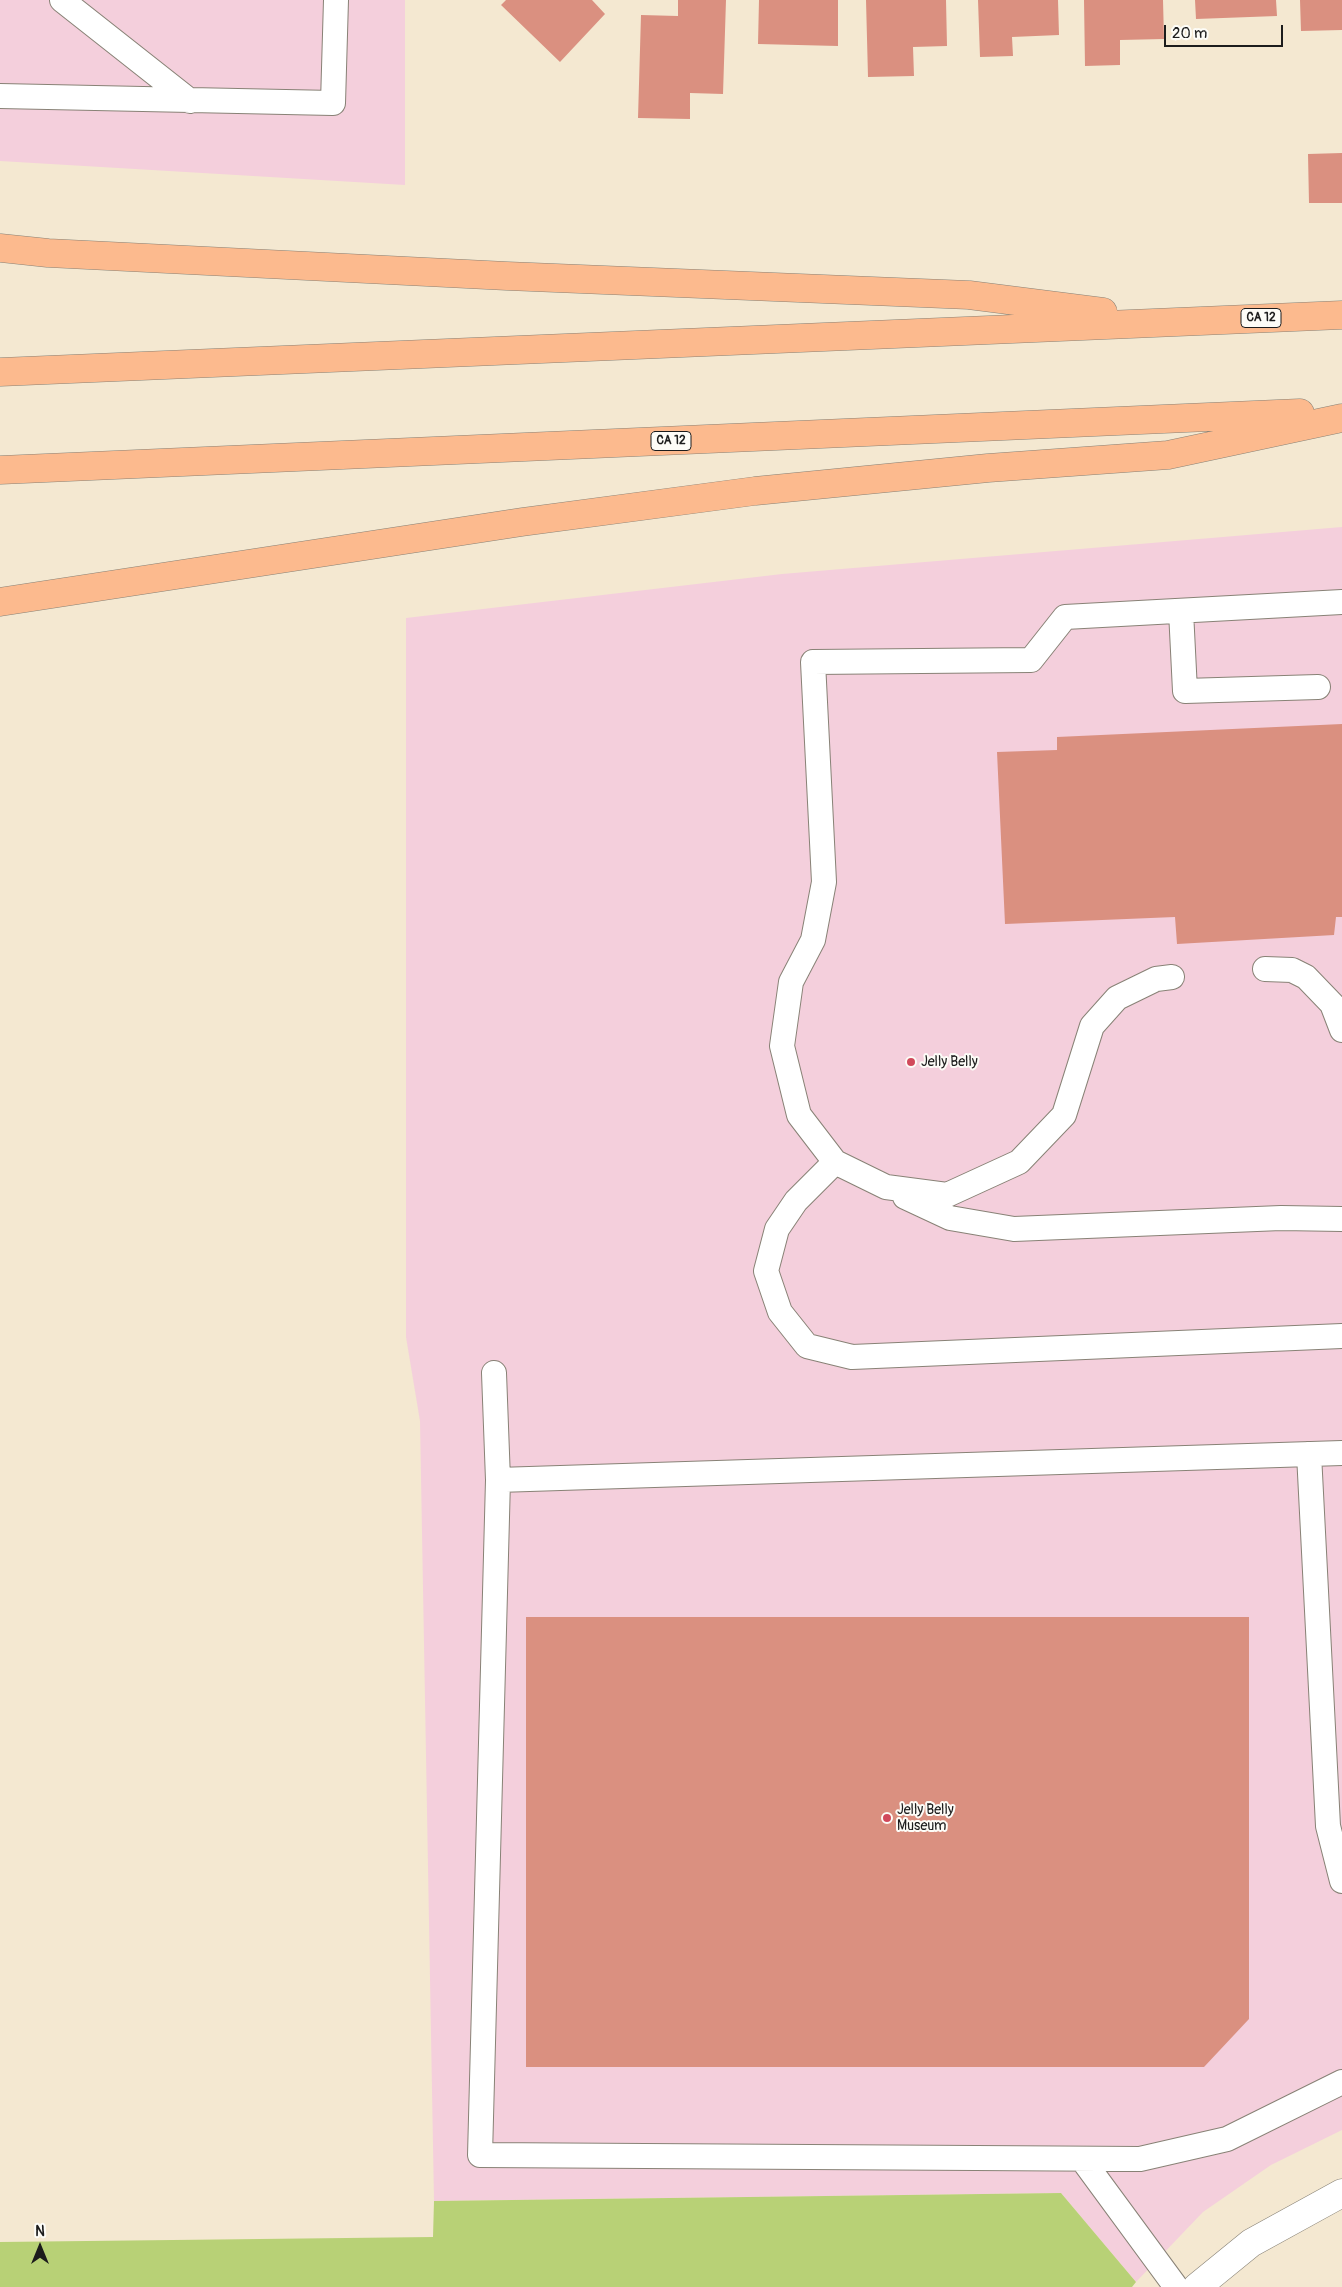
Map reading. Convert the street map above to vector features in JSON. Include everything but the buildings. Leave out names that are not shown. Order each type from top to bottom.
[{"type":"highway","points":[[0,248],[48,254],[969,295],[1181,321]]},
{"type":"highway","name":"CA 12","points":[[0,372],[1342,315]]},
{"type":"highway","name":"CA 12","points":[[0,470],[1342,411]]},
{"type":"highway","points":[[0,602],[522,522],[755,491],[988,468],[1168,454],[1342,418]]},
{"type":"street","points":[[1197,2287],[1251,2243],[1342,2193]]},
{"type":"lane","points":[[62,0],[190,101]]},
{"type":"lane","points":[[0,96],[333,103],[336,0]]},
{"type":"lane","points":[[1342,602],[1064,617],[1031,660],[813,662],[824,882],[813,940],[790,982],[782,1046],[799,1115],[835,1162],[950,1218],[1014,1229],[1281,1218],[1342,1219]]},
{"type":"lane","points":[[1182,611],[1185,691],[1318,686]]},
{"type":"lane","points":[[1265,969],[1292,970],[1306,977],[1332,1004],[1342,1030]]},
{"type":"lane","points":[[886,1188],[947,1195],[1019,1162],[1064,1115],[1092,1026],[1117,998],[1156,979],[1172,976]]},
{"type":"lane","points":[[835,1162],[796,1201],[776,1229],[766,1270],[780,1312],[807,1346],[852,1357],[1342,1336]]},
{"type":"lane","points":[[494,1373],[498,1480],[480,2155],[1140,2159],[1227,2138],[1342,2082]]},
{"type":"lane","points":[[498,1480],[1342,1453]]},
{"type":"lane","points":[[1309,1454],[1328,1826],[1342,1880]]},
{"type":"lane","points":[[1082,2159],[1176,2287]]},
{"type":"shaded area","points":[[0,0],[405,0],[405,185],[0,161]]},
{"type":"shaded area","points":[[1342,527],[1342,2130],[1271,2165],[1203,2212],[1136,2282],[1061,2193],[434,2201],[420,1421],[406,1337],[406,618],[782,574]]},
{"type":"green space","points":[[1061,2193],[1136,2282],[1132,2287],[0,2287],[0,2242],[433,2237],[434,2201]]},
{"type":"place","name":"Jelly Belly","points":[[911,1062]]},
{"type":"place","name":"Jelly Belly Museum","points":[[887,1818]]}]
